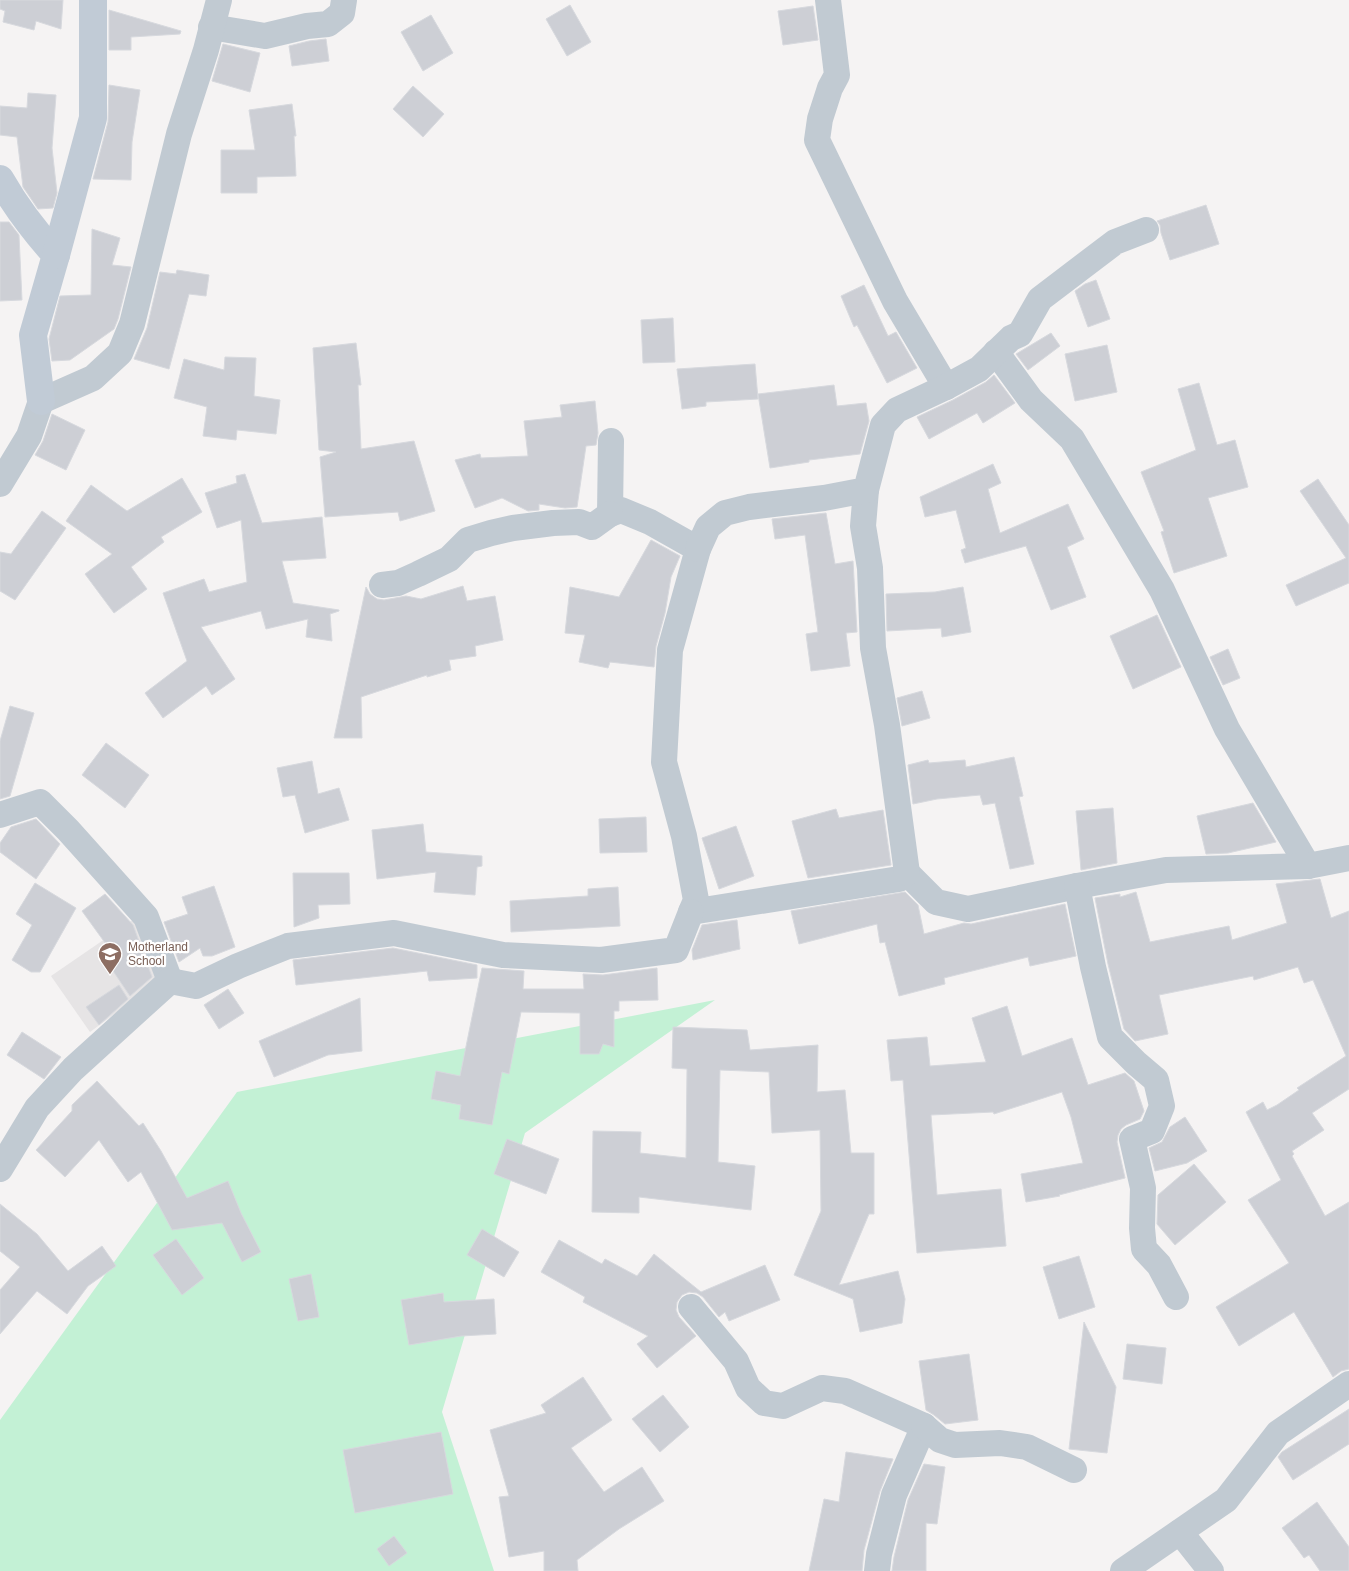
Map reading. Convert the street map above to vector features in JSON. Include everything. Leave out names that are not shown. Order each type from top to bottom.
[{"type":"street","points":[[0,484],[29,436],[40,401],[33,335],[93,118],[93,0]]},
{"type":"street","points":[[40,401],[93,378],[120,353],[132,324],[167,177],[220,0]]},
{"type":"street","points":[[211,27],[265,36],[307,26],[328,24],[342,13],[344,0]]},
{"type":"street","points":[[828,0],[837,75],[830,88],[820,119],[818,140],[895,301],[946,387]]},
{"type":"street","points":[[0,179],[16,207],[56,255]]},
{"type":"street","points":[[1146,230],[1115,242],[1040,299],[1020,334],[1011,338],[979,369],[897,410],[883,425],[866,490],[863,526],[870,568],[874,648],[887,725],[907,873],[936,902],[968,909],[1077,886],[1166,870],[1308,866],[1349,858]]},
{"type":"street","points":[[996,352],[1031,400],[1072,439],[1162,590],[1227,728],[1308,866]]},
{"type":"street","points":[[610,514],[611,441]]},
{"type":"street","points":[[170,981],[196,986],[238,966],[288,946],[394,933],[503,955],[602,960],[676,950],[696,900],[684,836],[664,762],[670,650],[698,549],[708,526],[725,513],[749,507],[832,497],[866,490]]},
{"type":"street","points":[[382,585],[398,583],[449,559],[468,540],[513,528],[579,522],[592,527],[610,514],[621,510],[650,522],[698,549]]},
{"type":"street","points":[[0,815],[40,802],[68,830],[146,917],[170,981]]},
{"type":"street","points":[[691,912],[899,879],[907,873]]},
{"type":"street","points":[[1077,886],[1093,967],[1110,1037],[1136,1064],[1156,1080],[1162,1106],[1152,1131],[1132,1139],[1143,1188],[1142,1228],[1144,1249],[1159,1265],[1176,1297]]},
{"type":"street","points":[[0,1169],[37,1108],[73,1069],[170,981]]},
{"type":"street","points":[[691,1307],[736,1361],[748,1388],[764,1403],[783,1406],[822,1388],[845,1391],[924,1426],[940,1440],[955,1445],[1000,1443],[1027,1448],[1074,1470]]},
{"type":"street","points":[[1123,1571],[1226,1500],[1278,1433],[1349,1384]]},
{"type":"street","points":[[877,1571],[879,1554],[894,1494],[924,1426]]},
{"type":"street","points":[[1180,1532],[1211,1571]]},
{"type":"shaded area","name":"Motherland School","points":[[134,919],[170,973],[90,1032],[51,976]]},
{"type":"green space","points":[[715,1000],[525,1133],[442,1412],[494,1571],[0,1571],[0,1420],[237,1092]]},
{"type":"building","points":[[0,0],[63,0],[61,29],[36,21],[34,30],[3,22],[5,11],[0,9]]},
{"type":"building","points":[[570,5],[591,42],[567,56],[546,19]]},
{"type":"building","points":[[813,6],[818,40],[783,45],[778,11]]},
{"type":"building","points":[[109,10],[181,31],[180,34],[131,37],[131,50],[109,50]]},
{"type":"building","points":[[431,15],[453,53],[423,71],[401,32]]},
{"type":"building","points":[[326,39],[329,61],[292,66],[289,46]]},
{"type":"building","points":[[223,44],[260,53],[250,92],[212,81]]},
{"type":"building","points":[[109,85],[140,90],[132,142],[131,180],[93,179],[108,122]]},
{"type":"building","points":[[413,86],[444,114],[423,137],[393,109]]},
{"type":"building","points":[[28,93],[56,95],[52,148],[57,193],[53,208],[38,209],[23,187],[17,137],[0,135],[0,106],[27,108]]},
{"type":"building","points":[[292,104],[296,136],[294,136],[296,176],[257,177],[257,193],[221,193],[221,150],[255,150],[249,110]]},
{"type":"building","points":[[1206,205],[1219,244],[1170,260],[1160,225],[1157,221]]},
{"type":"building","points":[[0,222],[9,222],[19,235],[22,300],[0,301]]},
{"type":"building","points":[[92,229],[120,238],[112,265],[131,267],[118,319],[114,329],[70,360],[52,361],[49,339],[60,296],[91,295]]},
{"type":"building","points":[[177,270],[209,275],[206,296],[189,294],[169,369],[134,359],[147,328],[160,272],[176,274]]},
{"type":"building","points":[[1096,280],[1110,319],[1088,327],[1075,291],[1085,284]]},
{"type":"building","points":[[864,285],[888,336],[896,332],[917,368],[887,383],[857,325],[854,327],[841,296]]},
{"type":"building","points":[[673,318],[675,362],[643,363],[641,320]]},
{"type":"building","points":[[1051,333],[1060,346],[1028,370],[1016,354]]},
{"type":"building","points":[[356,343],[361,385],[358,385],[361,449],[414,441],[435,511],[400,521],[398,512],[325,517],[320,457],[336,452],[319,450],[313,348]]},
{"type":"building","points":[[1107,345],[1117,392],[1075,401],[1065,354]]},
{"type":"building","points":[[225,357],[256,358],[254,396],[280,400],[276,434],[237,430],[236,440],[203,436],[207,407],[174,398],[184,359],[224,370]]},
{"type":"building","points":[[755,364],[758,399],[706,402],[706,406],[682,409],[677,369]]},
{"type":"building","points":[[994,375],[1015,403],[983,423],[977,413],[929,439],[917,417],[986,382]]},
{"type":"building","points":[[1199,383],[1217,445],[1235,440],[1248,487],[1208,498],[1227,556],[1174,573],[1161,532],[1164,531],[1141,472],[1196,450],[1178,389]]},
{"type":"building","points":[[834,385],[837,406],[866,403],[869,421],[860,454],[809,460],[809,462],[770,468],[758,394]]},
{"type":"building","points":[[595,401],[598,433],[596,445],[586,446],[577,507],[565,508],[539,504],[539,510],[528,511],[502,498],[475,508],[455,460],[480,454],[481,458],[528,456],[524,421],[562,417],[560,405]]},
{"type":"building","points":[[52,414],[85,430],[66,470],[35,455],[43,441]]},
{"type":"building","points":[[993,464],[1001,483],[988,489],[1000,533],[1068,504],[1084,539],[1067,547],[1086,597],[1051,610],[1026,546],[965,563],[961,550],[966,548],[956,510],[925,517],[920,497]]},
{"type":"building","points":[[245,474],[262,523],[322,517],[326,558],[282,561],[293,603],[339,610],[330,614],[332,641],[306,637],[308,619],[266,629],[261,611],[201,627],[235,679],[212,695],[206,686],[163,718],[145,693],[187,661],[163,593],[204,579],[209,592],[247,582],[241,520],[217,528],[205,493],[237,483],[236,476]]},
{"type":"building","points":[[182,478],[202,512],[161,537],[164,542],[131,567],[147,589],[114,613],[85,574],[112,554],[66,521],[91,485],[127,511]]},
{"type":"building","points":[[1318,479],[1349,525],[1349,583],[1296,606],[1286,585],[1346,558],[1300,491]]},
{"type":"building","points":[[42,511],[66,528],[15,600],[0,591],[0,552],[11,554]]},
{"type":"building","points":[[826,513],[835,564],[853,561],[857,632],[846,633],[850,666],[811,671],[806,634],[818,632],[805,535],[775,539],[772,519]]},
{"type":"building","points":[[651,540],[680,556],[671,577],[665,613],[656,646],[654,667],[610,662],[608,668],[579,662],[585,635],[565,633],[570,587],[619,597]]},
{"type":"building","points":[[463,586],[467,601],[495,596],[503,640],[475,646],[476,656],[449,660],[451,670],[427,677],[427,675],[361,697],[362,738],[334,738],[366,587],[370,594],[377,599],[384,600],[406,596],[421,599]]},
{"type":"building","points":[[963,587],[971,632],[942,637],[941,628],[887,631],[886,594],[935,592]]},
{"type":"building","points":[[1157,615],[1181,667],[1133,689],[1110,636]]},
{"type":"building","points":[[1228,649],[1240,678],[1223,685],[1210,657]]},
{"type":"building","points":[[922,691],[930,718],[902,726],[897,698]]},
{"type":"building","points":[[10,706],[34,713],[10,796],[0,799],[0,741]]},
{"type":"building","points":[[106,743],[149,775],[125,808],[82,775]]},
{"type":"building","points":[[1014,757],[1023,796],[1019,797],[1034,864],[1010,869],[995,803],[983,805],[980,795],[937,799],[913,804],[908,765],[928,760],[929,763],[965,760],[966,767]]},
{"type":"building","points":[[312,761],[318,794],[339,788],[349,820],[305,833],[295,795],[283,797],[277,768]]},
{"type":"building","points":[[1253,803],[1276,842],[1228,853],[1206,854],[1197,816]]},
{"type":"building","points":[[1113,808],[1117,863],[1081,870],[1076,811]]},
{"type":"building","points":[[836,809],[839,818],[883,810],[891,865],[808,878],[792,821]]},
{"type":"building","points":[[646,817],[647,852],[600,853],[599,819]]},
{"type":"building","points":[[36,819],[60,844],[36,879],[0,852],[0,843],[11,827]]},
{"type":"building","points":[[423,824],[426,852],[482,856],[482,866],[477,867],[475,895],[434,892],[436,872],[377,879],[372,830]]},
{"type":"building","points":[[736,826],[754,876],[719,889],[702,838]]},
{"type":"building","points":[[293,873],[349,873],[350,904],[318,905],[319,918],[294,927]]},
{"type":"building","points":[[1320,879],[1331,918],[1349,911],[1349,1089],[1312,1113],[1324,1130],[1292,1151],[1294,1154],[1292,1156],[1325,1216],[1349,1202],[1349,1369],[1341,1371],[1333,1377],[1294,1312],[1239,1346],[1216,1307],[1289,1263],[1248,1200],[1281,1180],[1246,1112],[1263,1102],[1267,1110],[1277,1105],[1299,1090],[1297,1088],[1346,1056],[1313,980],[1304,983],[1298,967],[1254,980],[1253,976],[1159,995],[1168,1034],[1135,1041],[1124,1029],[1108,964],[1095,898],[1120,894],[1120,897],[1136,892],[1150,942],[1229,926],[1232,940],[1287,923],[1276,884]]},
{"type":"building","points":[[35,883],[76,908],[40,972],[31,972],[12,960],[32,925],[16,914]]},
{"type":"building","points":[[214,886],[235,947],[212,956],[203,956],[200,948],[179,962],[164,922],[188,914],[182,897]]},
{"type":"building","points":[[618,887],[620,926],[511,932],[510,901],[588,896],[588,889]]},
{"type":"building","points":[[905,892],[918,905],[924,934],[964,923],[971,924],[1065,904],[1076,956],[1030,966],[1028,957],[944,978],[945,984],[899,996],[885,942],[880,943],[877,924],[799,944],[791,911]]},
{"type":"building","points":[[105,894],[133,925],[152,977],[130,996],[103,956],[111,951],[82,911]]},
{"type":"building","points":[[737,920],[740,949],[693,960],[692,950],[702,925]]},
{"type":"building","points":[[393,948],[477,965],[477,978],[429,981],[427,971],[296,985],[293,960]]},
{"type":"building","points":[[482,968],[524,971],[523,989],[584,989],[583,974],[603,975],[657,968],[658,1000],[619,1001],[619,1011],[614,1011],[614,1047],[603,1044],[599,1054],[580,1054],[580,1013],[521,1012],[509,1074],[502,1072],[492,1125],[459,1119],[461,1105],[431,1099],[436,1071],[460,1076]]},
{"type":"building","points":[[119,985],[128,999],[99,1025],[86,1007]]},
{"type":"building","points":[[228,989],[244,1013],[219,1029],[204,1005]]},
{"type":"building","points":[[360,998],[362,1051],[328,1055],[274,1077],[259,1041]]},
{"type":"building","points":[[1007,1006],[1022,1056],[1072,1038],[1088,1085],[1125,1073],[1134,1081],[1144,1111],[1140,1119],[1126,1125],[1118,1135],[1117,1142],[1125,1178],[1060,1196],[1026,1202],[1021,1174],[1083,1163],[1071,1117],[1062,1092],[994,1114],[993,1112],[931,1115],[937,1195],[1001,1189],[1006,1246],[917,1253],[903,1080],[891,1081],[887,1040],[927,1037],[930,1066],[986,1062],[972,1018]]},
{"type":"building","points":[[673,1027],[747,1030],[750,1050],[818,1045],[817,1092],[845,1090],[851,1153],[874,1153],[874,1214],[869,1214],[839,1285],[898,1271],[905,1299],[902,1323],[860,1332],[853,1299],[794,1275],[821,1211],[820,1130],[772,1133],[769,1072],[720,1070],[718,1162],[755,1166],[751,1210],[639,1197],[639,1213],[592,1212],[593,1131],[641,1132],[640,1153],[686,1158],[687,1069],[672,1068]]},
{"type":"building","points":[[22,1032],[61,1057],[44,1079],[7,1055]]},
{"type":"building","points":[[97,1081],[139,1126],[143,1123],[187,1198],[228,1181],[241,1213],[261,1252],[242,1262],[222,1223],[172,1230],[141,1172],[128,1182],[99,1140],[65,1177],[36,1150],[72,1111],[72,1105]]},
{"type":"building","points":[[1185,1117],[1207,1151],[1187,1163],[1155,1171],[1149,1148],[1162,1142],[1170,1127]]},
{"type":"building","points":[[507,1139],[559,1159],[546,1194],[494,1174]]},
{"type":"building","points":[[1194,1164],[1226,1202],[1175,1245],[1157,1224],[1158,1195]]},
{"type":"building","points":[[0,1204],[37,1234],[68,1271],[102,1246],[116,1266],[88,1286],[67,1314],[37,1291],[0,1334],[0,1290],[20,1267],[0,1251]]},
{"type":"building","points":[[482,1229],[519,1252],[504,1277],[467,1255]]},
{"type":"building","points":[[176,1239],[204,1278],[182,1295],[153,1255]]},
{"type":"building","points":[[559,1240],[602,1264],[605,1259],[637,1276],[654,1254],[701,1292],[765,1265],[780,1300],[729,1321],[725,1312],[719,1317],[703,1297],[697,1293],[689,1292],[682,1295],[677,1302],[676,1310],[679,1317],[696,1336],[657,1368],[637,1344],[648,1336],[583,1302],[585,1297],[541,1272]]},
{"type":"building","points":[[1079,1256],[1095,1307],[1059,1319],[1043,1267]]},
{"type":"building","points":[[311,1274],[319,1317],[298,1321],[289,1279]]},
{"type":"building","points":[[443,1293],[444,1302],[494,1299],[496,1334],[461,1336],[409,1345],[401,1300]]},
{"type":"building","points":[[1084,1322],[1116,1387],[1107,1453],[1069,1449]]},
{"type":"building","points":[[1127,1344],[1166,1348],[1162,1384],[1123,1379]]},
{"type":"building","points":[[969,1354],[978,1420],[945,1424],[926,1410],[919,1361]]},
{"type":"building","points":[[583,1377],[612,1420],[571,1448],[604,1492],[642,1467],[664,1501],[619,1529],[577,1560],[578,1571],[544,1571],[544,1551],[509,1557],[499,1497],[509,1496],[490,1430],[546,1413],[541,1405]]},
{"type":"building","points":[[663,1395],[689,1427],[660,1452],[632,1419]]},
{"type":"building","points":[[1349,1409],[1349,1444],[1293,1480],[1278,1457],[1282,1452]]},
{"type":"building","points":[[441,1432],[453,1494],[355,1513],[343,1450]]},
{"type":"building","points":[[846,1452],[893,1459],[880,1491],[864,1550],[862,1571],[809,1571],[824,1499],[839,1502]]},
{"type":"building","points":[[924,1464],[945,1467],[937,1524],[926,1523],[926,1571],[892,1571],[908,1500]]},
{"type":"building","points":[[1317,1502],[1349,1547],[1349,1571],[1320,1571],[1309,1555],[1304,1558],[1282,1528]]},
{"type":"building","points":[[394,1536],[407,1553],[389,1566],[377,1549]]},
{"type":"place","name":"Motherland School","points":[[110,975]]}]
